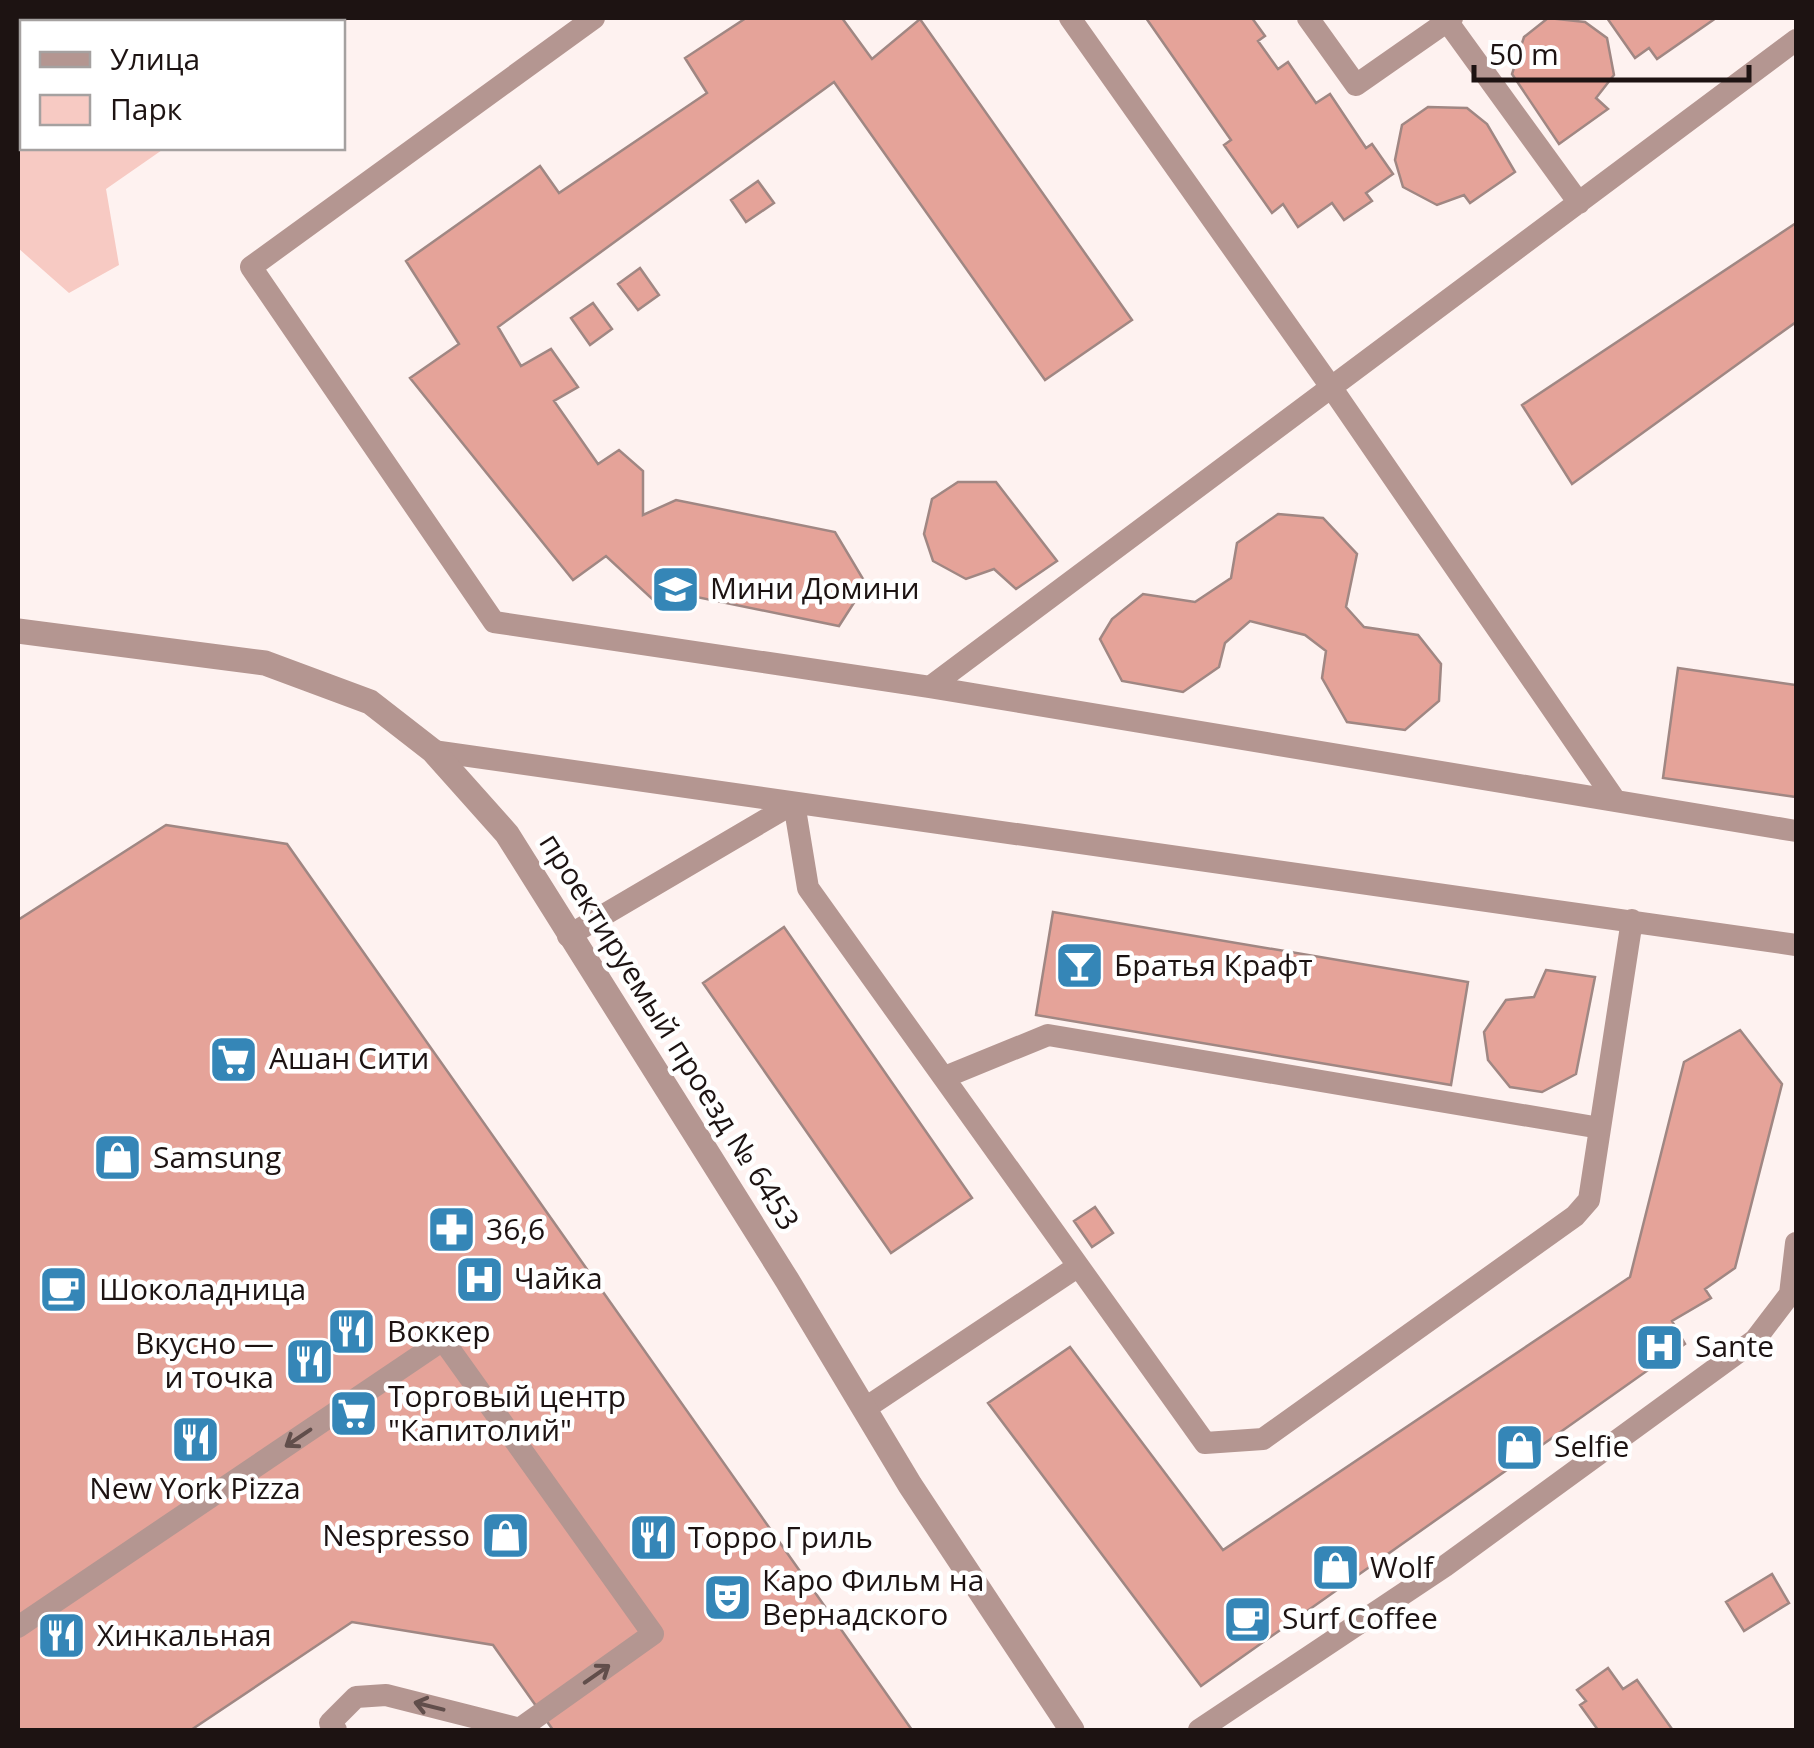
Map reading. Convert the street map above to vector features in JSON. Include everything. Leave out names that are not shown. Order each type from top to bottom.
[{"type":"street","name":"проектируемый проезд № 6453","points":[[18,631],[265,663],[370,702],[433,751],[507,834],[910,1485],[1072,1730]]},
{"type":"lane","points":[[594,18],[252,266],[494,622],[930,686],[1796,832]]},
{"type":"lane","points":[[1070,18],[1331,387],[1615,800]]},
{"type":"lane","points":[[1308,18],[1356,86],[1449,19],[1579,203]]},
{"type":"lane","points":[[930,686],[1796,40]]},
{"type":"lane","points":[[433,751],[1796,944]]},
{"type":"lane","points":[[568,936],[794,803]]},
{"type":"lane","points":[[794,803],[808,888],[1206,1443],[1262,1439],[1576,1216],[1588,1200],[1632,920]]},
{"type":"lane","points":[[946,1077],[1048,1035],[1600,1128]]},
{"type":"lane","points":[[1199,1730],[1445,1566],[1754,1340],[1790,1294],[1796,1243]]},
{"type":"lane","points":[[864,1409],[1078,1267]]},
{"type":"lane","points":[[18,1627],[443,1340],[652,1634],[521,1730],[386,1695],[356,1697],[330,1722],[336,1730]]},
{"type":"green space","points":[[18,18],[350,18],[345,22],[20,20],[20,150],[162,150],[106,189],[119,265],[69,293],[18,248]]},
{"type":"building","points":[[746,18],[842,18],[872,59],[920,19],[1132,320],[1045,380],[834,82],[498,327],[521,366],[551,349],[578,387],[554,401],[598,464],[619,450],[643,471],[643,515],[676,500],[835,532],[866,584],[839,626],[687,595],[663,609],[606,556],[573,580],[410,378],[459,344],[406,261],[540,166],[559,193],[707,93],[685,58]]},
{"type":"building","points":[[1146,18],[1252,18],[1265,36],[1258,41],[1278,69],[1288,62],[1316,103],[1330,94],[1366,148],[1372,144],[1393,174],[1366,193],[1372,201],[1344,220],[1332,203],[1298,227],[1283,204],[1272,213],[1224,145],[1231,140]]},
{"type":"building","points":[[1548,18],[1585,22],[1607,38],[1614,75],[1596,98],[1608,109],[1559,144],[1512,74],[1524,37]]},
{"type":"building","points":[[1607,18],[1716,18],[1657,59],[1649,48],[1635,58]]},
{"type":"building","points":[[1428,107],[1467,108],[1487,124],[1515,172],[1470,203],[1464,195],[1437,205],[1403,187],[1395,160],[1402,125]]},
{"type":"building","points":[[758,181],[774,203],[746,222],[731,200]]},
{"type":"building","points":[[1796,223],[1796,322],[1572,484],[1522,405]]},
{"type":"building","points":[[640,268],[659,295],[638,310],[618,284]]},
{"type":"building","points":[[593,303],[612,329],[590,345],[571,318]]},
{"type":"building","points":[[958,482],[996,482],[1057,561],[1016,589],[994,569],[966,579],[933,561],[924,534],[932,499]]},
{"type":"building","points":[[1278,514],[1323,518],[1357,554],[1346,607],[1364,627],[1418,635],[1441,664],[1439,701],[1405,730],[1347,722],[1322,678],[1326,651],[1305,635],[1250,621],[1225,643],[1219,667],[1183,692],[1122,681],[1100,639],[1112,619],[1143,594],[1195,602],[1231,578],[1237,543]]},
{"type":"building","points":[[1678,668],[1796,685],[1796,797],[1663,778]]},
{"type":"building","name":"Торговый центр \"Капитолий\"","points":[[166,825],[287,844],[912,1730],[553,1730],[493,1645],[352,1622],[191,1730],[18,1730],[18,920]]},
{"type":"building","points":[[1053,912],[1468,982],[1451,1085],[1036,1015]]},
{"type":"building","points":[[784,927],[972,1198],[891,1253],[703,983]]},
{"type":"building","points":[[1546,970],[1595,977],[1576,1074],[1542,1092],[1510,1087],[1488,1060],[1484,1032],[1506,1000],[1534,997]]},
{"type":"building","points":[[1740,1030],[1782,1084],[1735,1268],[1705,1289],[1711,1298],[1672,1321],[1685,1344],[1201,1686],[988,1403],[1070,1347],[1223,1550],[1630,1277],[1684,1062]]},
{"type":"building","points":[[1095,1207],[1113,1233],[1092,1247],[1074,1221]]},
{"type":"building","points":[[1772,1574],[1789,1603],[1744,1631],[1726,1602]]},
{"type":"building","points":[[1608,1668],[1623,1689],[1637,1680],[1672,1729],[1598,1730],[1580,1705],[1586,1701],[1577,1690]]},
{"type":"place","name":"Мини Домини","points":[[675,589]]},
{"type":"place","name":"Братья Крафт","points":[[1079,966]]},
{"type":"place","name":"Ашан Сити","points":[[234,1059]]},
{"type":"place","name":"Samsung","points":[[118,1158]]},
{"type":"place","name":"36,6","points":[[451,1230]]},
{"type":"place","name":"Чайка","points":[[479,1279]]},
{"type":"place","name":"Шоколадница","points":[[64,1290]]},
{"type":"place","name":"Воккер","points":[[352,1332]]},
{"type":"place","name":"Sante","points":[[1660,1347]]},
{"type":"place","name":"Вкусно — и точка","points":[[309,1361]]},
{"type":"place","name":"Торговый центр \"Капитолий\"","points":[[353,1414]]},
{"type":"place","name":"New York Pizza","points":[[195,1440]]},
{"type":"place","name":"Selfie","points":[[1519,1447]]},
{"type":"place","name":"Nespresso","points":[[505,1536]]},
{"type":"place","name":"Торро Гриль","points":[[653,1538]]},
{"type":"place","name":"Wolf","points":[[1335,1568]]},
{"type":"place","name":"Каро Фильм на Вернадского","points":[[727,1598]]},
{"type":"place","name":"Surf Coffee","points":[[1247,1619]]},
{"type":"place","name":"Хинкальная","points":[[62,1636]]}]
